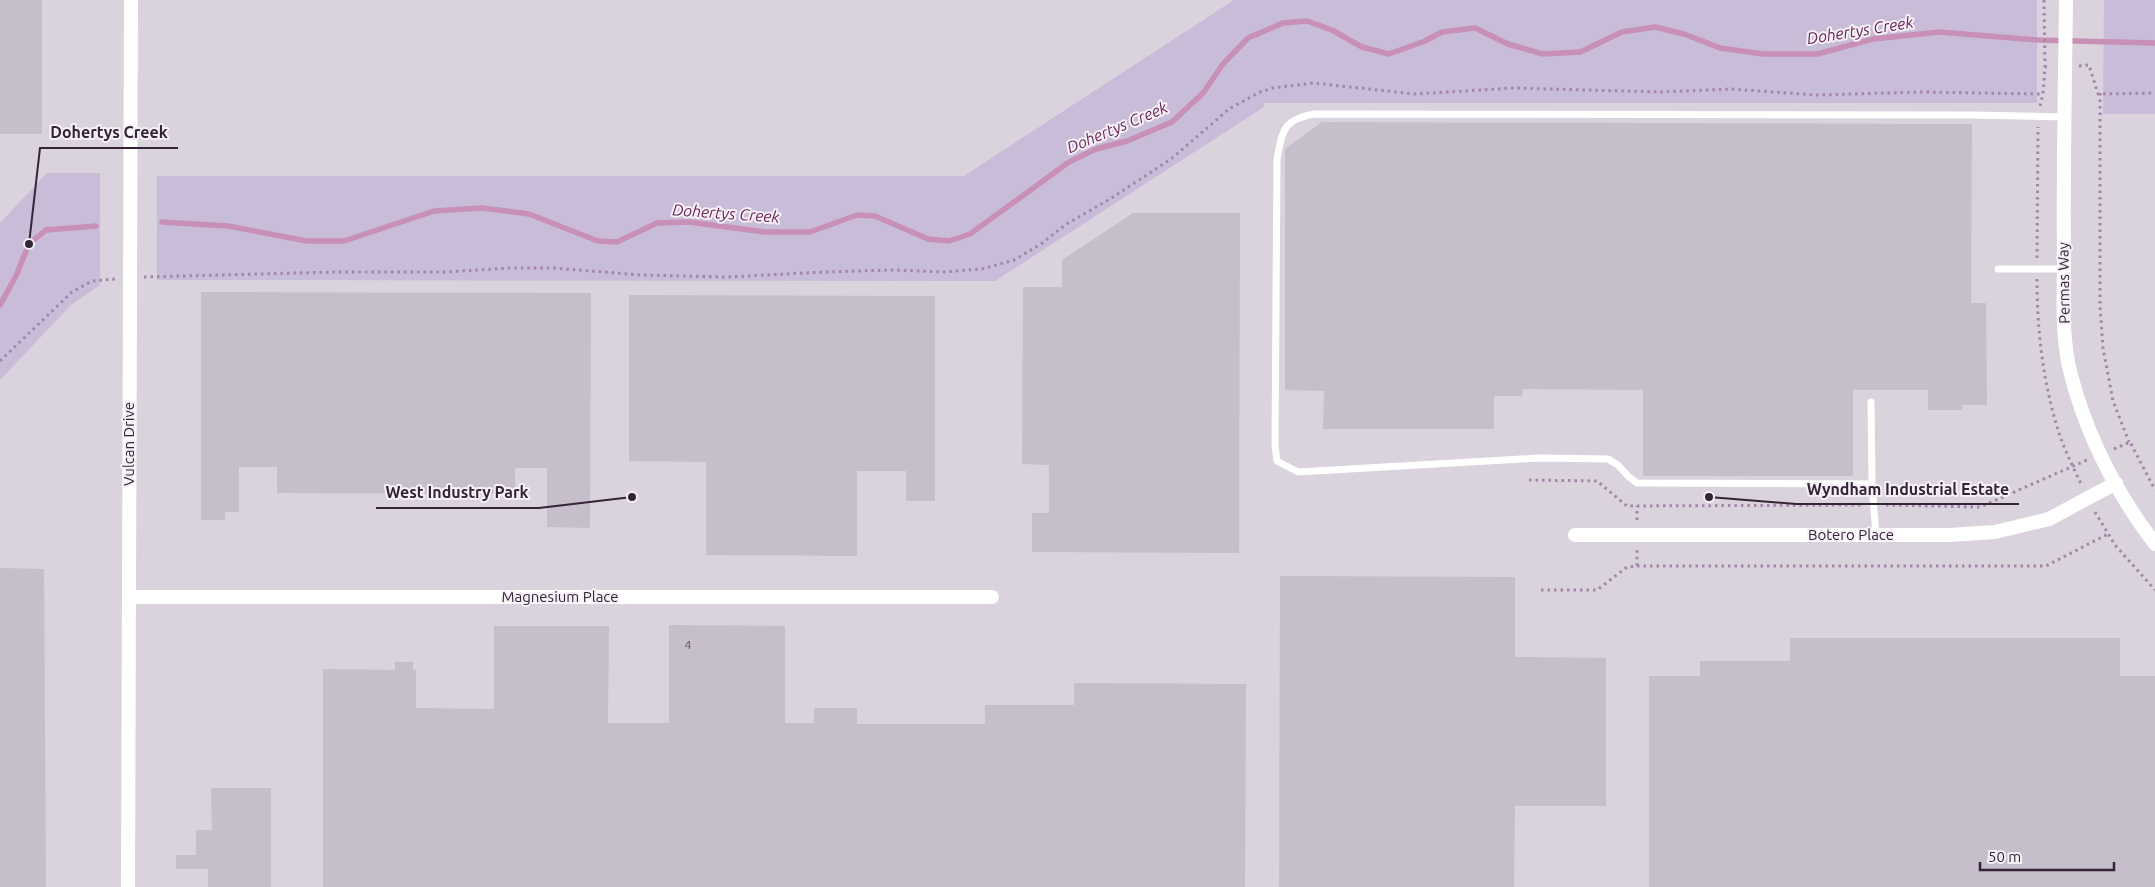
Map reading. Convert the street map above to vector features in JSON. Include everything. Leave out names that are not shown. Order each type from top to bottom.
[{"type":"street","name":"Vulcan Drive","points":[[128,887],[130,0]]},
{"type":"street","name":"Permas Way","points":[[2066,5],[2064,269],[2065,330],[2070,374],[2094,441],[2132,513],[2155,544]]},
{"type":"street","name":"Botero Place","points":[[1575,535],[1986,533],[2024,527],[2049,519],[2116,483]]},
{"type":"street","name":"Magnesium Place","points":[[129,597],[992,597]]},
{"type":"lane","points":[[1872,484],[1637,482],[1618,464],[1608,460],[1540,458],[1298,472],[1276,461],[1277,160],[1284,131],[1291,122],[1299,117],[1315,114],[1972,115],[2064,117]]},
{"type":"lane","points":[[1998,269],[2064,269]]},
{"type":"lane","points":[[1871,402],[1872,484],[1876,535]]},
{"type":"path","points":[[0,362],[72,292],[92,281],[130,278],[336,272],[445,272],[520,268],[554,268],[641,275],[727,277],[834,271],[891,270],[944,272],[982,269],[1014,260],[1040,244],[1065,224],[1110,199],[1171,159],[1229,109],[1260,92],[1273,88],[1313,83],[1415,94],[1513,88],[1661,92],[1731,89],[1816,95],[1922,92],[2042,94],[2045,67],[2044,0]]},
{"type":"path","points":[[2045,67],[2089,65],[2098,94],[2155,92]]},
{"type":"path","points":[[2100,93],[2100,306],[2103,348],[2113,401],[2129,442]]},
{"type":"path","points":[[1638,506],[1636,535],[1638,566]]},
{"type":"path","points":[[1541,590],[1597,590],[1627,567],[1638,566],[2046,566],[2108,534]]},
{"type":"shaded area","points":[[0,0],[2155,0],[2155,887],[0,887]]},
{"type":"shaded area","points":[[1234,0],[2037,0],[2037,103],[1264,103],[1264,107],[995,281],[157,280],[157,176],[964,176]]},
{"type":"shaded area","points":[[2104,0],[2155,0],[2155,114],[2103,114]]},
{"type":"shaded area","points":[[47,173],[100,173],[100,285],[71,305],[0,380],[0,223]]},
{"type":"building","points":[[0,0],[42,0],[42,134],[0,134]]},
{"type":"building","points":[[1322,122],[1972,124],[1971,303],[1986,303],[1987,405],[1962,405],[1962,410],[1928,410],[1928,390],[1853,390],[1853,476],[1643,476],[1643,390],[1523,389],[1522,396],[1494,396],[1494,429],[1323,429],[1324,391],[1285,390],[1285,149]]},
{"type":"building","points":[[1133,213],[1240,213],[1239,553],[1032,552],[1032,513],[1049,513],[1049,465],[1022,464],[1023,287],[1062,287],[1062,260]]},
{"type":"building","points":[[201,292],[591,293],[590,528],[547,527],[547,468],[515,468],[515,494],[277,493],[277,467],[239,467],[239,512],[225,512],[225,520],[201,520]]},
{"type":"building","points":[[629,295],[935,296],[935,501],[906,501],[906,471],[857,471],[857,556],[706,555],[706,462],[629,461]]},
{"type":"building","points":[[0,568],[44,569],[46,887],[0,887]]},
{"type":"building","points":[[1280,576],[1515,577],[1515,657],[1606,658],[1606,806],[1515,806],[1514,887],[1279,887]]},
{"type":"building","points":[[669,625],[785,626],[785,723],[814,723],[814,708],[857,708],[857,724],[985,724],[985,705],[1074,705],[1074,683],[1246,684],[1245,887],[323,887],[323,669],[395,670],[395,662],[413,662],[413,670],[416,670],[416,708],[494,709],[494,626],[609,626],[608,723],[669,723]]},
{"type":"building","points":[[1790,638],[2120,638],[2120,676],[2155,676],[2155,887],[1649,887],[1649,676],[1700,676],[1700,661],[1790,661]]},
{"type":"building","points":[[211,788],[271,788],[271,887],[208,887],[208,869],[176,869],[176,855],[196,855],[196,830],[212,830]]},
{"type":"waterway","name":"Dohertys Creek","points":[[162,222],[228,226],[307,241],[344,241],[434,211],[482,208],[529,214],[598,241],[617,242],[657,223],[689,222],[765,232],[810,232],[857,215],[875,216],[928,239],[949,241],[970,234],[1069,162],[1096,149],[1127,141],[1172,122],[1203,93],[1223,64],[1248,38],[1283,23],[1307,21],[1332,30],[1362,47],[1389,54],[1425,41],[1442,32],[1475,28],[1508,44],[1543,54],[1580,52],[1622,32],[1655,27],[1684,34],[1720,48],[1763,54],[1817,54],[1873,39],[1939,32],[2038,40],[2155,43]]},
{"type":"waterway","name":"Dohertys Creek","points":[[0,305],[16,276],[29,244],[46,230],[96,226]]},
{"type":"place","name":"Dohertys Creek","points":[[29,244]]},
{"type":"place","name":"West Industry Park","points":[[632,497]]},
{"type":"place","name":"Wyndham Industrial Estate","points":[[1709,497]]}]
